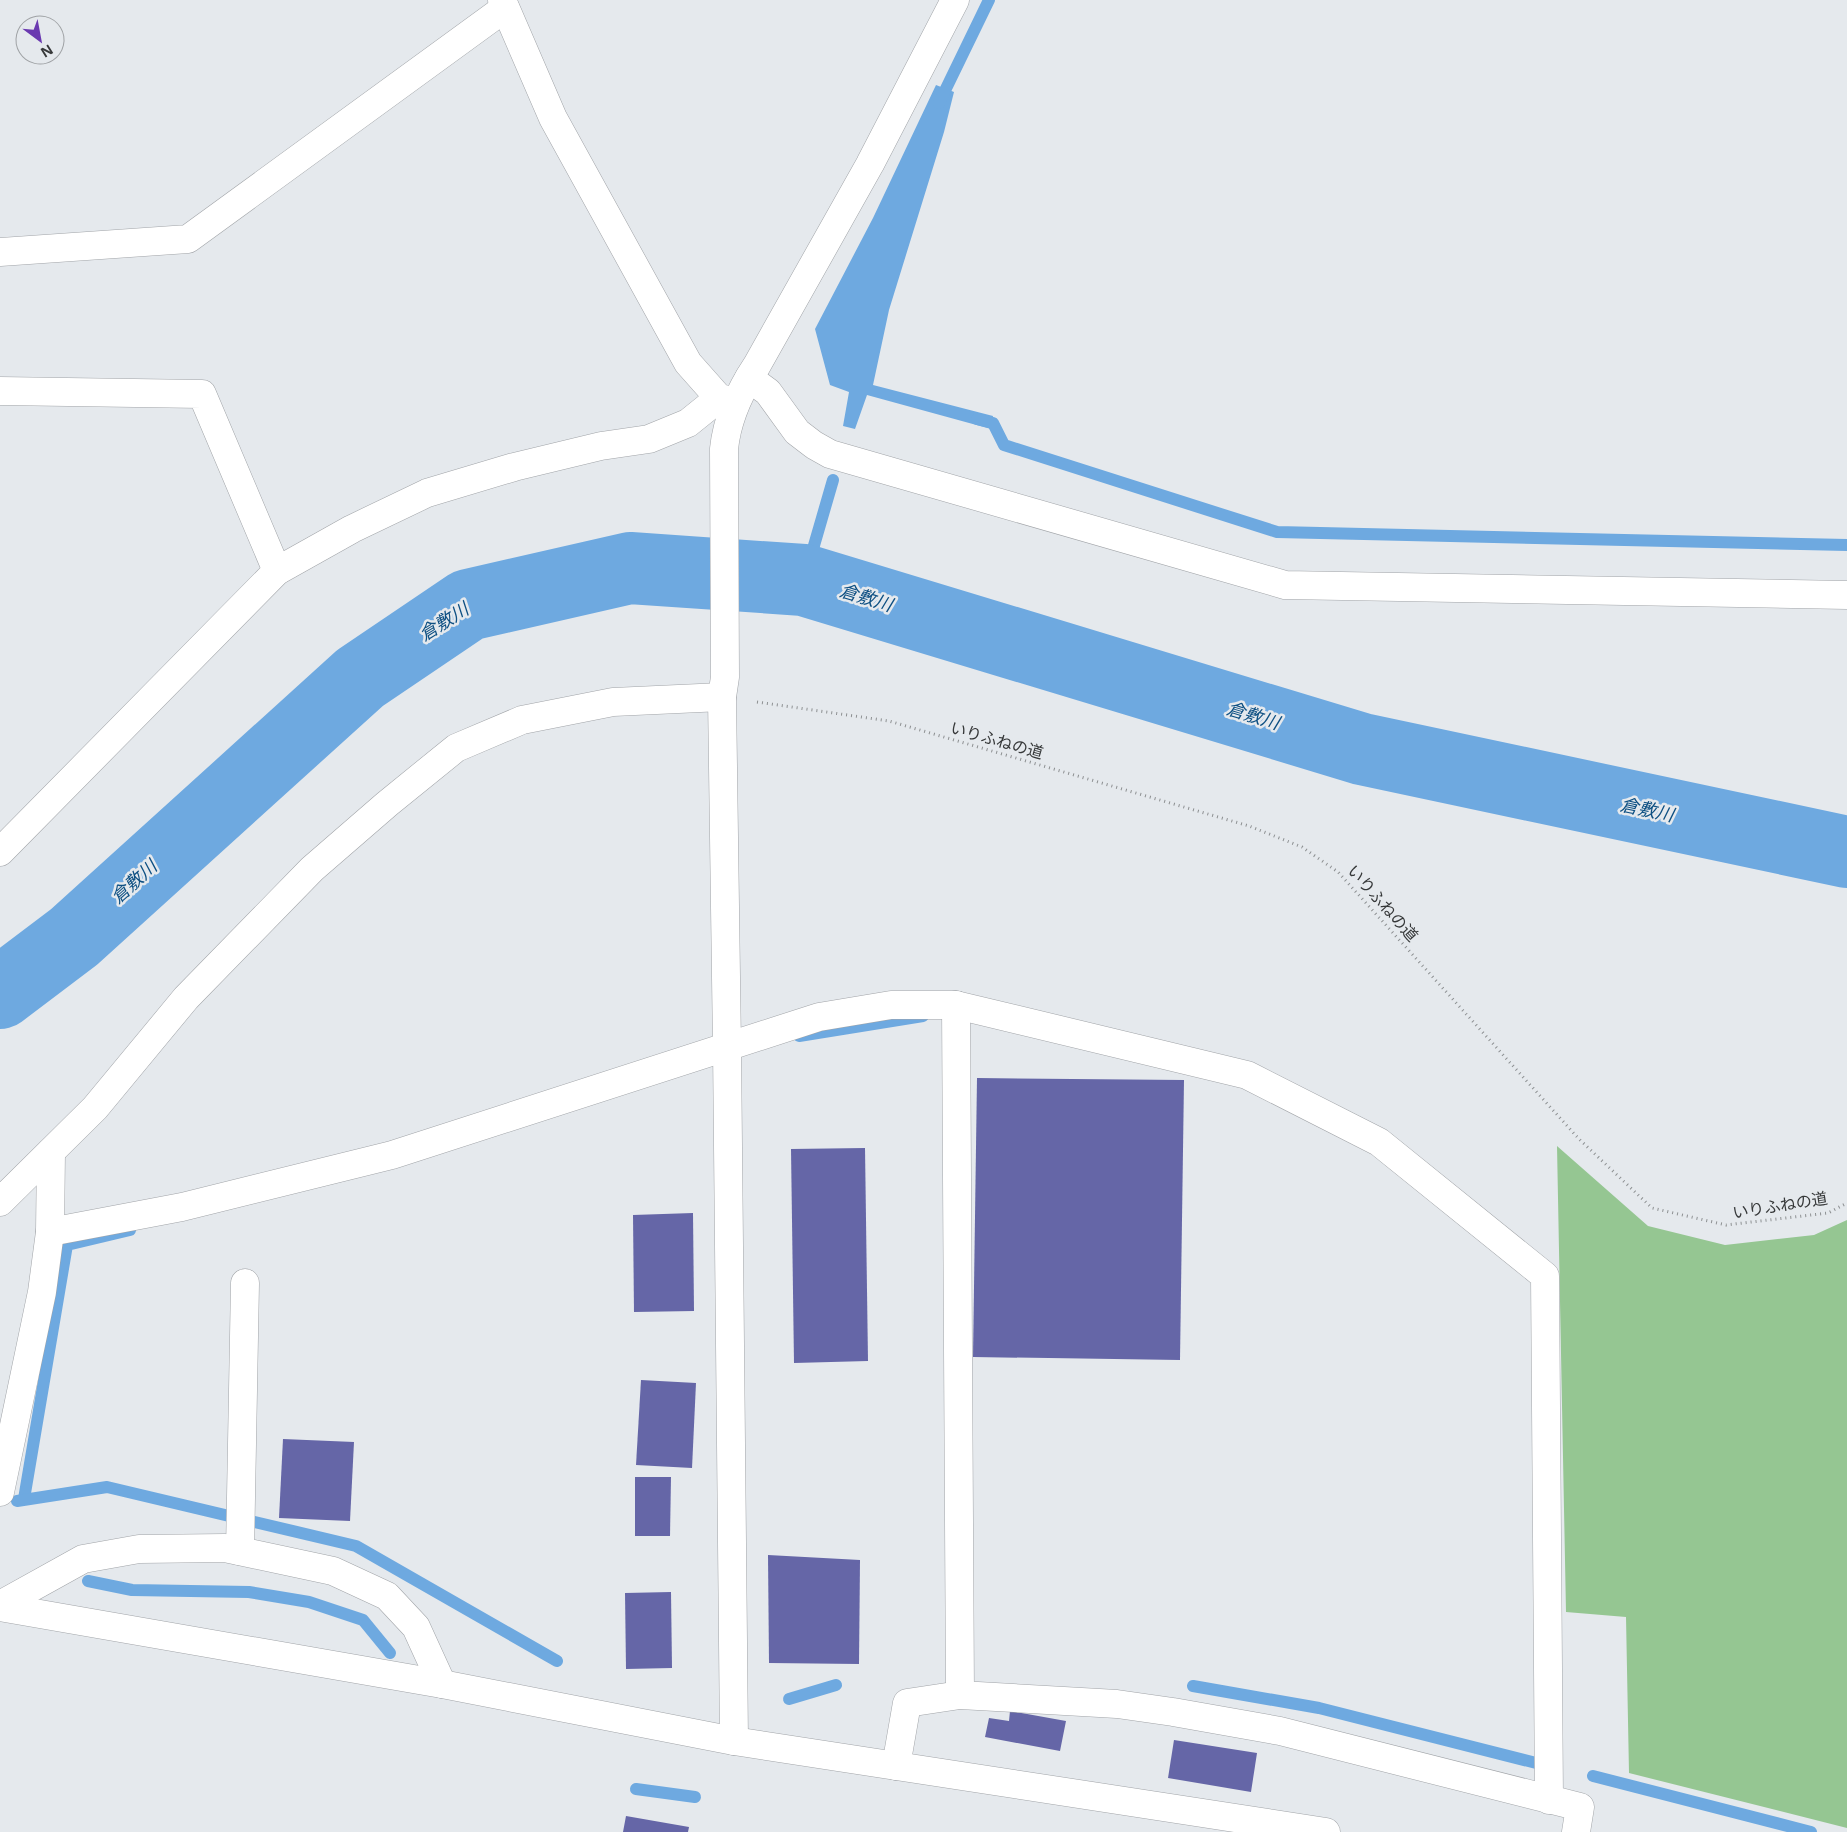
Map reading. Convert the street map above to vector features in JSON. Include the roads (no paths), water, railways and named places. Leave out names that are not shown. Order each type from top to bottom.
[{"type":"street","points":[[0,852],[277,571],[352,529],[427,493],[533,462],[601,446],[649,439],[688,422],[728,400],[749,378],[758,365],[870,164],[955,0]]},
{"type":"street","points":[[0,252],[188,239],[504,4],[553,118],[688,363],[728,400]]},
{"type":"street","points":[[749,378],[768,392],[797,432],[814,446],[830,454],[1285,584],[1847,595]]},
{"type":"street","points":[[0,391],[202,394],[277,571]]},
{"type":"street","points":[[728,400],[724,449],[724,687],[734,1741]]},
{"type":"street","points":[[0,1202],[95,1108],[186,998],[312,869],[387,804],[456,748],[522,720],[613,702],[724,687]]},
{"type":"street","points":[[50,1232],[182,1207],[392,1154],[819,1017],[891,1005],[956,1005],[1247,1075],[1379,1142],[1545,1276],[1549,1800]]},
{"type":"street","points":[[956,1005],[960,1695]]},
{"type":"street","points":[[0,1492],[42,1292],[50,1232],[51,1152]]},
{"type":"street","points":[[0,1606],[83,1559],[139,1549],[225,1548],[240,1528],[245,1283]]},
{"type":"street","points":[[240,1528],[387,1596],[416,1627],[442,1684]]},
{"type":"street","points":[[0,1606],[442,1684],[734,1741],[1325,1832]]},
{"type":"street","points":[[896,1766],[908,1703],[960,1695],[1117,1704],[1290,1734],[1580,1808],[1576,1832]]},
{"type":"water","points":[[936,85],[954,92],[944,132],[889,310],[873,385],[993,416],[991,429],[867,395],[855,429],[843,426],[849,392],[830,385],[815,329],[873,218]]},
{"type":"waterway","points":[[939,103],[989,0]]},
{"type":"waterway","points":[[977,419],[993,423],[1004,445],[1277,532],[1847,545]]},
{"type":"waterway","points":[[804,580],[833,480]]},
{"type":"waterway","name":"倉敷川","points":[[0,993],[74,937],[360,678],[468,605],[630,568],[804,580],[1362,749],[1847,852]]},
{"type":"waterway","points":[[799,1036],[923,1016]]},
{"type":"waterway","points":[[24,1499],[67,1245],[130,1230]]},
{"type":"waterway","points":[[17,1501],[107,1487],[356,1546],[557,1661]]},
{"type":"waterway","points":[[88,1581],[132,1590],[249,1592],[309,1602],[363,1620],[390,1653]]},
{"type":"waterway","points":[[789,1699],[836,1685]]},
{"type":"waterway","points":[[1193,1686],[1319,1708],[1544,1765]]},
{"type":"waterway","points":[[1593,1776],[1811,1832]]},
{"type":"waterway","points":[[636,1789],[695,1797]]}]
